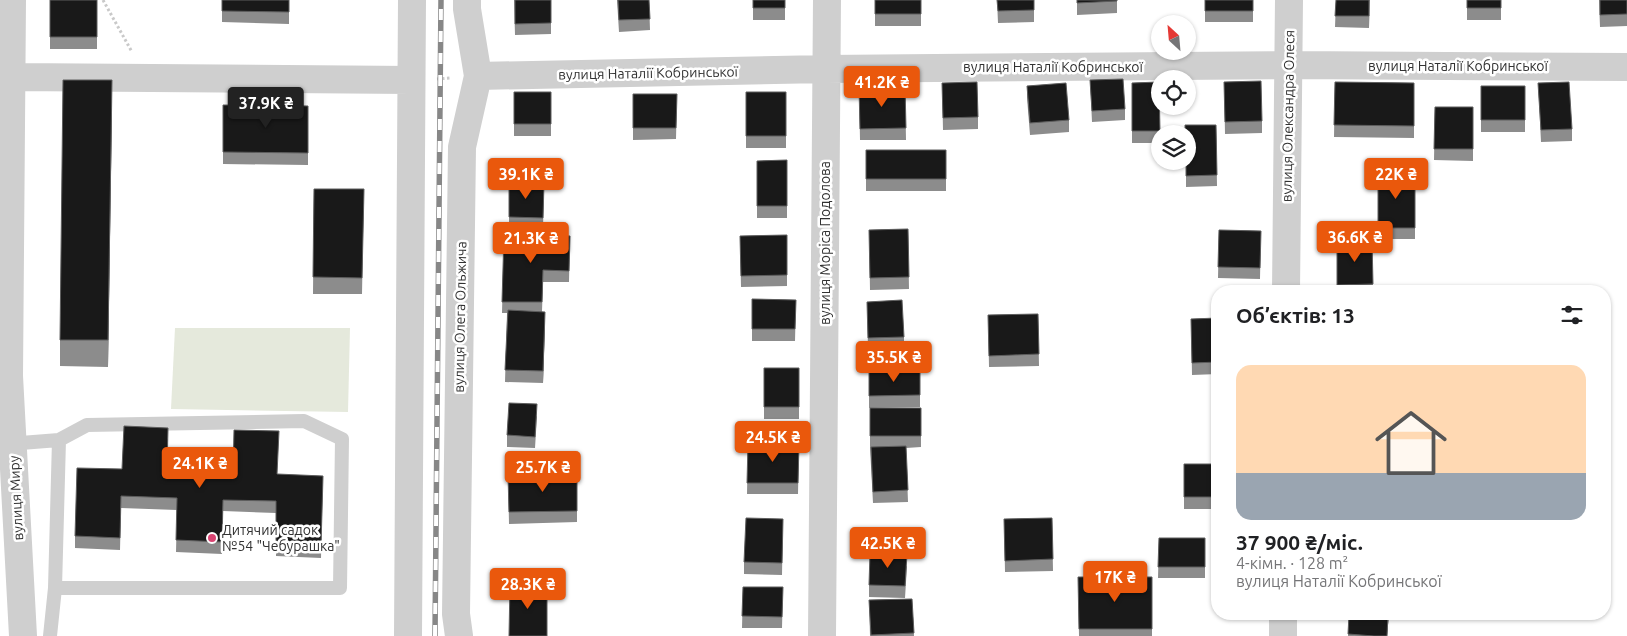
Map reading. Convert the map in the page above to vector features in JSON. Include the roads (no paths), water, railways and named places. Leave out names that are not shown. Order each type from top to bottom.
[{"type":"street","name":"вулиця Миру","points":[[12,0],[6,76],[8,376],[6,444],[23,636]]},
{"type":"street","points":[[408,636],[412,0]]},
{"type":"street","name":"вулиця Олега Ольжича","points":[[459,636],[456,614],[462,147],[478,76],[467,0]]},
{"type":"street","name":"вулиця Моріса Подолова","points":[[822,636],[827,0]]},
{"type":"street","name":"вулиця Олександра Олеся","points":[[1286,285],[1289,0]]},
{"type":"street","name":"вулиця Наталії Кобринської","points":[[478,76],[826,69],[1289,65],[1627,67]]},
{"type":"street","points":[[6,76],[410,80]]},
{"type":"street","points":[[1283,620],[1283,636]]},
{"type":"lane","points":[[6,444],[60,440],[87,425],[304,421],[342,439],[340,588],[54,588]]},
{"type":"lane","points":[[50,636],[54,588],[60,440]]},
{"type":"railway","points":[[435,636],[441,0]]},
{"type":"place","name":"Дитячий садок №54 \"Чебурашка\"","points":[[212,538]]}]
